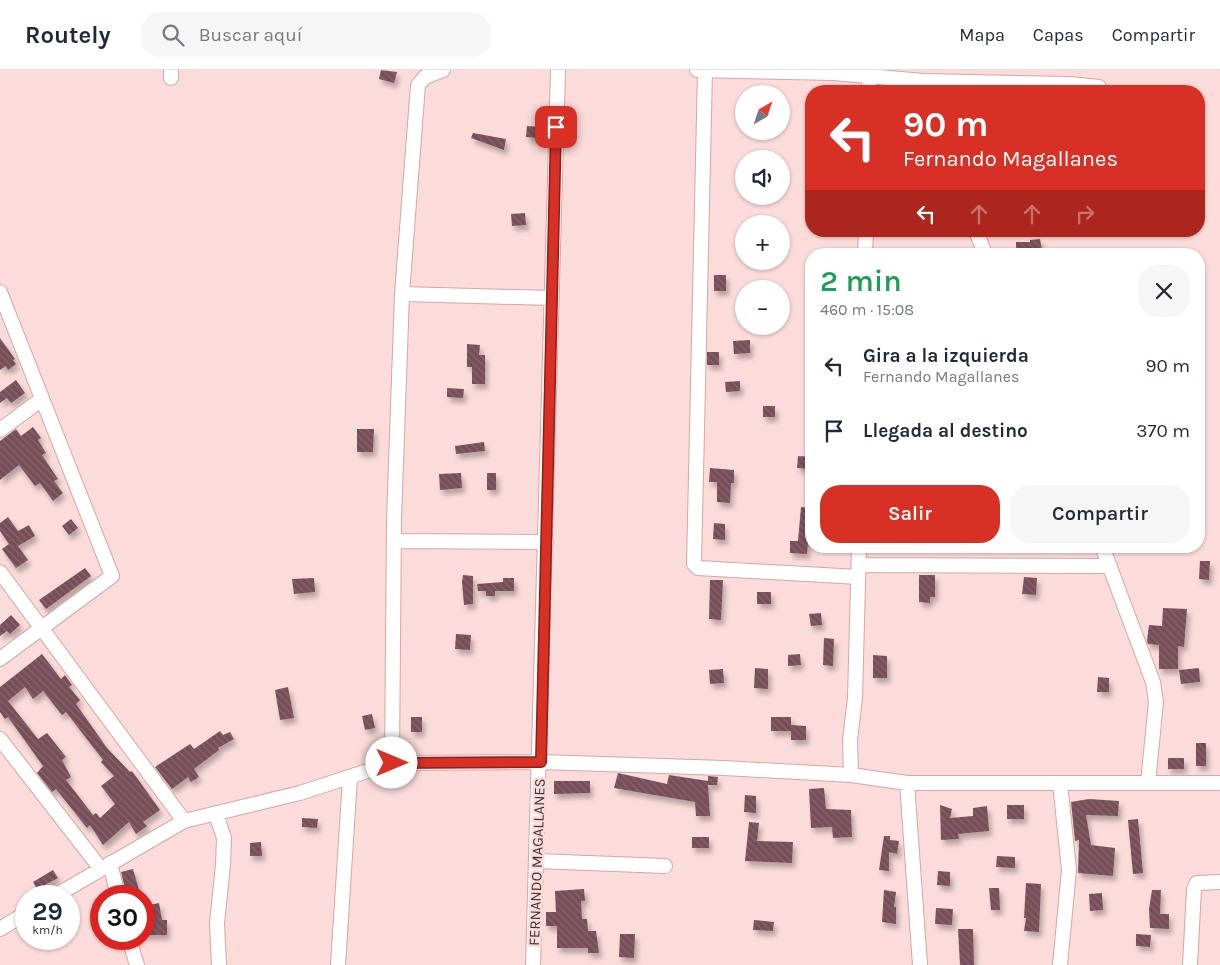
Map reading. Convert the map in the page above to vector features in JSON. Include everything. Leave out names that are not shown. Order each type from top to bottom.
[{"type":"street","points":[[392,763],[394,541],[402,294],[418,85],[425,77],[443,70]]},
{"type":"street","name":"FERNANDO MAGALLANES","points":[[533,965],[541,762],[558,70]]},
{"type":"street","points":[[696,70],[834,72],[919,85]]},
{"type":"street","points":[[705,70],[694,564],[698,568],[859,571],[1110,566]]},
{"type":"street","points":[[869,76],[869,85]]},
{"type":"street","points":[[998,85],[1080,85]]},
{"type":"street","points":[[0,292],[112,576],[0,659]]},
{"type":"street","points":[[402,294],[552,298]]},
{"type":"street","points":[[0,430],[42,398]]},
{"type":"street","points":[[394,541],[546,542]]},
{"type":"street","points":[[851,775],[850,740],[855,698],[859,553]]},
{"type":"street","points":[[1105,553],[1153,682],[1156,702],[1148,783]]},
{"type":"street","points":[[0,572],[184,820]]},
{"type":"street","points":[[0,738],[105,866],[113,885]]},
{"type":"street","points":[[73,885],[184,820],[300,793],[392,763],[541,762],[851,775],[907,783],[1220,783]]},
{"type":"street","points":[[338,965],[350,778]]},
{"type":"street","points":[[907,783],[920,965]]},
{"type":"street","points":[[1060,783],[1069,870],[1060,965]]},
{"type":"street","points":[[216,814],[224,838],[224,865],[216,923],[219,965]]},
{"type":"street","points":[[537,861],[665,866]]},
{"type":"street","points":[[1190,965],[1194,889],[1197,883],[1220,882]]},
{"type":"street","points":[[0,929],[15,920]]},
{"type":"street","points":[[132,950],[137,965]]},
{"type":"building","points":[[381,70],[397,72],[394,83],[379,79]]},
{"type":"building","points":[[527,126],[540,127],[539,138],[526,137]]},
{"type":"building","points":[[473,133],[506,139],[504,150],[471,138]]},
{"type":"building","points":[[525,213],[526,225],[512,226],[511,214]]},
{"type":"building","points":[[1040,239],[1042,248],[1016,248],[1016,242],[1030,242],[1030,240]]},
{"type":"building","points":[[714,275],[726,275],[726,291],[714,291]]},
{"type":"building","points":[[0,338],[15,359],[13,360],[16,364],[8,370],[6,366],[0,370]]},
{"type":"building","points":[[750,340],[750,353],[734,354],[733,341]]},
{"type":"building","points":[[467,344],[480,345],[479,355],[485,355],[485,384],[472,384],[472,367],[467,367]]},
{"type":"building","points":[[707,352],[719,352],[719,365],[707,365]]},
{"type":"building","points":[[16,380],[25,393],[11,403],[7,398],[0,403],[0,392]]},
{"type":"building","points":[[740,381],[740,391],[726,392],[725,382]]},
{"type":"building","points":[[447,388],[464,389],[463,398],[447,397]]},
{"type":"building","points":[[763,406],[775,406],[775,417],[763,417]]},
{"type":"building","points":[[33,427],[41,438],[38,440],[46,453],[42,455],[58,479],[54,481],[63,493],[53,501],[40,483],[35,486],[19,465],[0,480],[0,441],[16,429],[21,436]]},
{"type":"building","points":[[357,429],[374,429],[373,452],[357,452]]},
{"type":"building","points":[[484,442],[485,451],[456,454],[455,446]]},
{"type":"building","points":[[798,456],[805,457],[805,469],[797,468]]},
{"type":"building","points":[[710,468],[734,470],[734,483],[731,483],[730,503],[717,502],[717,482],[709,482]]},
{"type":"building","points":[[461,473],[462,488],[440,490],[439,474]]},
{"type":"building","points":[[487,473],[496,473],[496,490],[487,490]]},
{"type":"building","points":[[801,507],[805,507],[805,553],[807,554],[790,553],[790,541],[798,541]]},
{"type":"building","points":[[8,517],[18,531],[29,525],[35,536],[18,546],[28,560],[16,568],[2,549],[9,544],[0,531],[0,523]]},
{"type":"building","points":[[71,519],[78,528],[69,535],[62,526]]},
{"type":"building","points":[[714,523],[725,524],[725,540],[713,539]]},
{"type":"building","points":[[1200,561],[1210,561],[1209,580],[1199,579]]},
{"type":"building","points":[[85,568],[91,576],[46,609],[39,600]]},
{"type":"building","points":[[463,575],[473,576],[473,604],[464,605]]},
{"type":"building","points":[[919,575],[935,575],[935,597],[930,597],[930,603],[919,602]]},
{"type":"building","points":[[1024,577],[1037,578],[1036,595],[1022,594]]},
{"type":"building","points":[[314,578],[315,592],[294,594],[292,579]]},
{"type":"building","points":[[503,578],[514,578],[514,591],[495,591],[495,596],[486,596],[486,591],[478,591],[477,584],[503,582]]},
{"type":"building","points":[[710,580],[723,580],[721,620],[709,619]]},
{"type":"building","points":[[757,592],[771,592],[771,604],[757,604]]},
{"type":"building","points":[[1163,608],[1187,609],[1184,647],[1178,646],[1178,669],[1159,669],[1159,645],[1148,644],[1147,641],[1149,625],[1162,626]]},
{"type":"building","points":[[821,613],[822,625],[811,626],[809,614]]},
{"type":"building","points":[[11,615],[20,625],[10,634],[7,631],[0,636],[0,625]]},
{"type":"building","points":[[456,634],[471,635],[470,650],[455,649]]},
{"type":"building","points":[[824,638],[834,639],[833,666],[823,665]]},
{"type":"building","points":[[42,654],[61,679],[65,675],[72,685],[69,687],[80,700],[76,704],[107,748],[130,772],[132,771],[160,810],[143,822],[147,826],[136,834],[129,822],[103,845],[90,825],[87,828],[56,789],[52,792],[37,773],[43,766],[8,717],[5,719],[0,712],[0,687]],"holes":[[[25,687],[33,699],[43,691],[62,715],[66,712],[103,760],[101,762],[114,776],[101,786],[115,804],[100,818],[96,813],[93,815],[66,780],[71,777],[62,760],[66,757],[47,733],[38,739],[8,701]]]},
{"type":"building","points":[[800,654],[801,665],[788,666],[788,655]]},
{"type":"building","points":[[873,655],[887,656],[887,678],[873,678]]},
{"type":"building","points":[[755,668],[768,669],[768,689],[754,688]]},
{"type":"building","points":[[1199,668],[1200,682],[1181,684],[1179,670]]},
{"type":"building","points":[[723,669],[724,683],[710,684],[709,670]]},
{"type":"building","points":[[1098,677],[1109,678],[1109,692],[1097,692]]},
{"type":"building","points":[[288,687],[294,718],[280,720],[275,690]]},
{"type":"building","points":[[372,714],[375,728],[365,730],[362,716]]},
{"type":"building","points":[[411,717],[422,717],[422,732],[411,732]]},
{"type":"building","points":[[771,717],[791,717],[791,731],[771,731]]},
{"type":"building","points":[[791,725],[806,726],[806,740],[791,740]]},
{"type":"building","points":[[220,731],[223,735],[230,732],[234,739],[218,748],[219,750],[194,769],[199,777],[191,782],[188,777],[172,789],[155,767],[190,744],[194,749]]},
{"type":"building","points":[[1196,743],[1206,743],[1206,766],[1196,766]]},
{"type":"building","points":[[1168,758],[1184,758],[1184,769],[1168,769]]},
{"type":"building","points":[[618,773],[667,784],[669,775],[708,781],[708,776],[718,777],[717,785],[708,785],[710,816],[696,816],[695,802],[614,788]]},
{"type":"building","points":[[554,781],[590,781],[590,793],[554,794]]},
{"type":"building","points":[[824,788],[826,809],[851,810],[852,837],[833,838],[832,827],[811,828],[809,789]]},
{"type":"building","points":[[745,795],[756,796],[756,813],[744,812]]},
{"type":"building","points":[[1089,799],[1119,801],[1118,816],[1086,815],[1091,845],[1115,848],[1113,876],[1078,873],[1079,840],[1075,841],[1071,802]]},
{"type":"building","points":[[940,805],[952,809],[950,818],[973,816],[973,808],[987,806],[989,831],[958,834],[959,839],[941,840]]},
{"type":"building","points":[[1007,805],[1024,805],[1024,819],[1007,819]]},
{"type":"building","points":[[302,818],[318,819],[317,828],[302,827]]},
{"type":"building","points":[[1138,819],[1143,873],[1133,874],[1128,820]]},
{"type":"building","points":[[749,822],[759,823],[757,841],[793,842],[792,863],[745,861]]},
{"type":"building","points":[[884,836],[890,836],[890,840],[899,841],[897,854],[889,852],[889,871],[879,870]]},
{"type":"building","points":[[692,837],[709,837],[709,848],[692,848]]},
{"type":"building","points":[[261,842],[262,856],[250,856],[250,843]]},
{"type":"building","points":[[997,856],[1015,857],[1015,868],[996,867]]},
{"type":"building","points":[[133,869],[138,885],[124,885],[121,872]]},
{"type":"building","points":[[53,870],[58,878],[45,885],[35,885],[33,882]]},
{"type":"building","points":[[938,871],[950,872],[950,886],[937,885]]},
{"type":"building","points":[[1026,883],[1041,884],[1039,932],[1024,931]]},
{"type":"building","points":[[989,888],[999,888],[1000,910],[991,910]]},
{"type":"building","points":[[584,889],[585,901],[581,901],[582,919],[587,919],[588,931],[596,931],[599,953],[588,953],[588,948],[557,948],[557,926],[546,926],[546,912],[556,912],[555,891]]},
{"type":"building","points":[[884,890],[896,892],[894,907],[896,907],[896,924],[882,922]]},
{"type":"building","points":[[1152,890],[1161,890],[1160,914],[1169,914],[1169,929],[1150,928],[1149,909]]},
{"type":"building","points":[[1102,893],[1103,910],[1090,911],[1089,894]]},
{"type":"building","points":[[159,903],[162,920],[167,920],[167,935],[155,935],[155,904]]},
{"type":"building","points":[[936,908],[953,909],[952,925],[935,924]]},
{"type":"building","points":[[754,920],[774,922],[773,931],[753,930]]},
{"type":"building","points":[[958,929],[973,929],[974,965],[960,965]]},
{"type":"building","points":[[620,934],[635,934],[634,958],[619,957]]},
{"type":"building","points":[[1136,934],[1151,935],[1150,947],[1136,946]]},
{"type":"route","points":[[392,763],[541,762],[556,127]]}]
